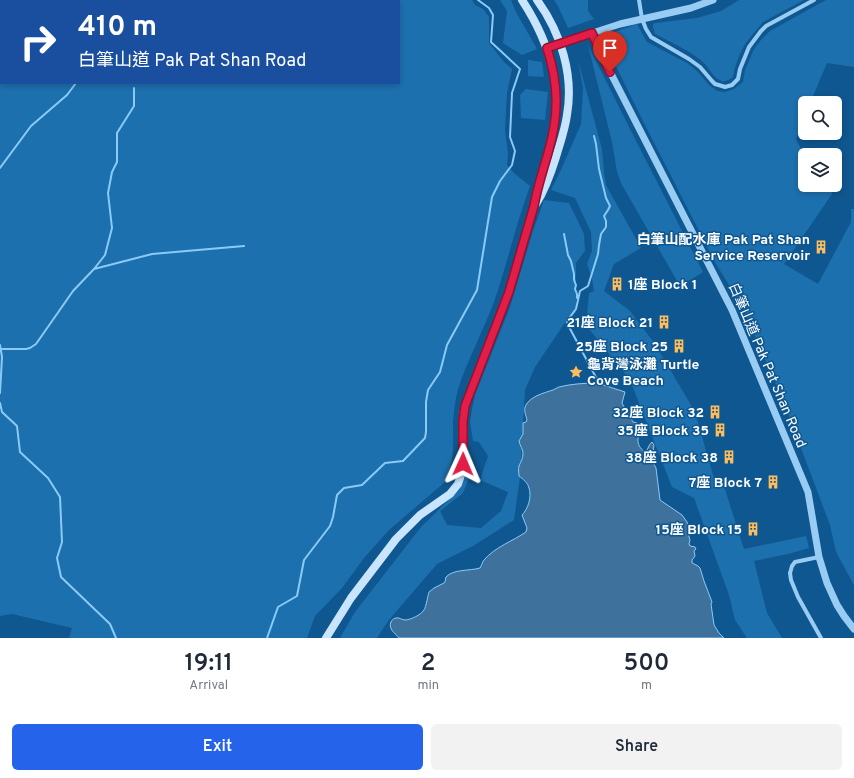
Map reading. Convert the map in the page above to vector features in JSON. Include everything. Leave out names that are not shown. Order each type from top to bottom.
[{"type":"main road","points":[[326,638],[351,598],[396,539],[425,511],[450,494],[458,484],[463,469],[465,406],[509,292],[534,206],[536,193],[555,122],[555,77],[551,60],[538,26],[522,0]]},
{"type":"main road","points":[[534,206],[541,196],[552,170],[564,133],[568,115],[569,98],[568,80],[560,43],[549,18],[537,0]]},
{"type":"street","points":[[640,0],[642,19],[646,29],[652,37],[700,67],[715,84],[725,87],[732,85],[738,79],[740,69],[749,47],[766,26],[814,0]]},
{"type":"street","points":[[547,48],[620,24],[700,6],[713,0]]},
{"type":"street","name":"白筆山道 Pak Pat Shan Road","points":[[592,33],[603,58],[732,310],[808,492],[819,557],[824,575],[833,598],[854,629]]},
{"type":"street","points":[[819,557],[795,562],[790,572],[791,580],[798,597],[821,638]]},
{"type":"shaded area","points":[[400,0],[472,0],[475,5],[483,9],[489,17],[489,43],[504,62],[512,69],[507,93],[505,130],[508,154],[507,165],[515,174],[530,186],[494,302],[458,389],[453,422],[452,460],[445,482],[389,530],[364,558],[342,588],[315,616],[307,638],[69,638],[72,628],[12,614],[0,616],[0,84],[400,84]]},
{"type":"shaded area","points":[[500,0],[511,0],[516,12],[537,49],[522,55],[503,43],[507,11]]},
{"type":"shaded area","points":[[554,0],[588,0],[588,11],[594,19],[568,28]]},
{"type":"shaded area","points":[[739,0],[804,0],[763,22],[745,44],[735,67],[733,77],[728,80],[719,80],[704,63],[694,55],[655,34],[653,24],[697,18],[721,11]]},
{"type":"shaded area","points":[[826,0],[854,0],[854,67],[827,63],[813,96],[798,96],[798,134],[796,139],[800,148],[798,148],[798,192],[832,192],[784,264],[818,284],[851,222],[851,209],[854,209],[854,585],[836,552],[830,525],[784,403],[742,306],[716,264],[644,123],[611,56],[606,35],[637,24],[647,42],[687,63],[697,71],[709,85],[717,91],[725,92],[734,89],[743,82],[745,70],[754,49],[770,31]]},
{"type":"shaded area","points":[[588,45],[703,272],[680,286],[622,185],[617,172],[612,142]]},
{"type":"shaded area","points":[[528,60],[542,62],[544,77],[528,76]]},
{"type":"shaded area","points":[[578,60],[602,149],[606,185],[641,248],[614,264],[604,291],[630,311],[655,344],[695,412],[715,482],[722,480],[744,549],[806,536],[809,548],[754,561],[767,613],[782,638],[747,638],[735,620],[729,595],[694,498],[672,487],[630,380],[582,320],[587,314],[589,293],[594,291],[587,264],[592,251],[591,232],[575,198],[551,190],[581,124],[583,88]]},
{"type":"shaded area","points":[[526,89],[548,92],[545,120],[521,118],[520,95]]},
{"type":"shaded area","points":[[544,200],[569,203],[584,234],[585,251],[576,263],[576,312],[564,324],[535,367],[525,390],[520,477],[514,520],[473,546],[437,564],[388,621],[377,638],[340,638],[355,612],[421,527],[460,489],[464,474],[470,475],[463,493],[440,511],[447,525],[481,528],[501,511],[508,492],[480,480],[488,456],[479,442],[473,441],[470,422],[475,395],[510,307]]},
{"type":"shaded area","points":[[597,383],[625,392],[622,403],[633,422],[640,426],[638,440],[639,446],[645,452],[652,442],[654,445],[652,461],[656,468],[660,500],[682,515],[687,522],[690,540],[689,544],[696,549],[694,551],[695,556],[692,563],[700,568],[712,602],[714,625],[724,638],[399,638],[390,627],[393,619],[397,618],[407,620],[423,612],[429,592],[444,583],[449,574],[457,571],[480,568],[483,561],[493,551],[526,532],[527,528],[522,515],[529,503],[530,491],[524,480],[519,476],[519,467],[523,450],[519,441],[523,434],[523,423],[527,420],[525,409],[528,402],[538,395],[559,387]]},
{"type":"waterway","points":[[267,638],[278,607],[297,596],[304,560],[330,526],[337,495],[344,488],[362,485],[385,463],[403,461],[425,438],[426,402],[428,390],[440,372],[447,345],[477,290],[492,197],[500,181],[512,165],[515,151],[510,137],[512,93],[520,69],[491,42],[493,15],[489,8],[478,0]]},
{"type":"waterway","points":[[0,168],[31,126],[67,95],[75,84]]},
{"type":"waterway","points":[[94,269],[105,255],[112,228],[108,193],[112,172],[117,162],[117,133],[134,106],[134,88]]},
{"type":"waterway","points":[[594,136],[599,169],[606,198],[610,206],[604,216],[606,227],[601,234],[598,254],[588,286],[580,291],[576,309],[567,321],[599,383]]},
{"type":"waterway","points":[[564,234],[568,255],[574,274],[577,298]]},
{"type":"waterway","points":[[1,349],[26,349],[36,344],[73,291],[94,269],[152,254],[244,246]]},
{"type":"waterway","points":[[0,345],[2,357],[0,393]]},
{"type":"waterway","points":[[0,403],[2,412],[17,426],[20,452],[48,478],[60,497],[62,542],[57,558],[61,577],[110,624],[116,638]]},
{"type":"place","name":"白筆山配水庫 Pak Pat Shan Service Reservoir","points":[[821,247]]},
{"type":"place","name":"1座 Block 1","points":[[617,284]]},
{"type":"place","name":"21座 Block 21","points":[[664,322]]},
{"type":"place","name":"25座 Block 25","points":[[679,346]]},
{"type":"place","name":"龜背灣泳灘 Turtle Cove Beach","points":[[576,372]]},
{"type":"place","name":"32座 Block 32","points":[[715,412]]},
{"type":"place","name":"35座 Block 35","points":[[720,430]]},
{"type":"place","name":"38座 Block 38","points":[[729,457]]},
{"type":"place","name":"7座 Block 7","points":[[773,482]]},
{"type":"place","name":"15座 Block 15","points":[[753,529]]},
{"type":"route","points":[[463,464],[463,422],[465,406],[509,292],[553,134],[556,109],[556,82],[547,48],[592,33],[610,72]]}]
